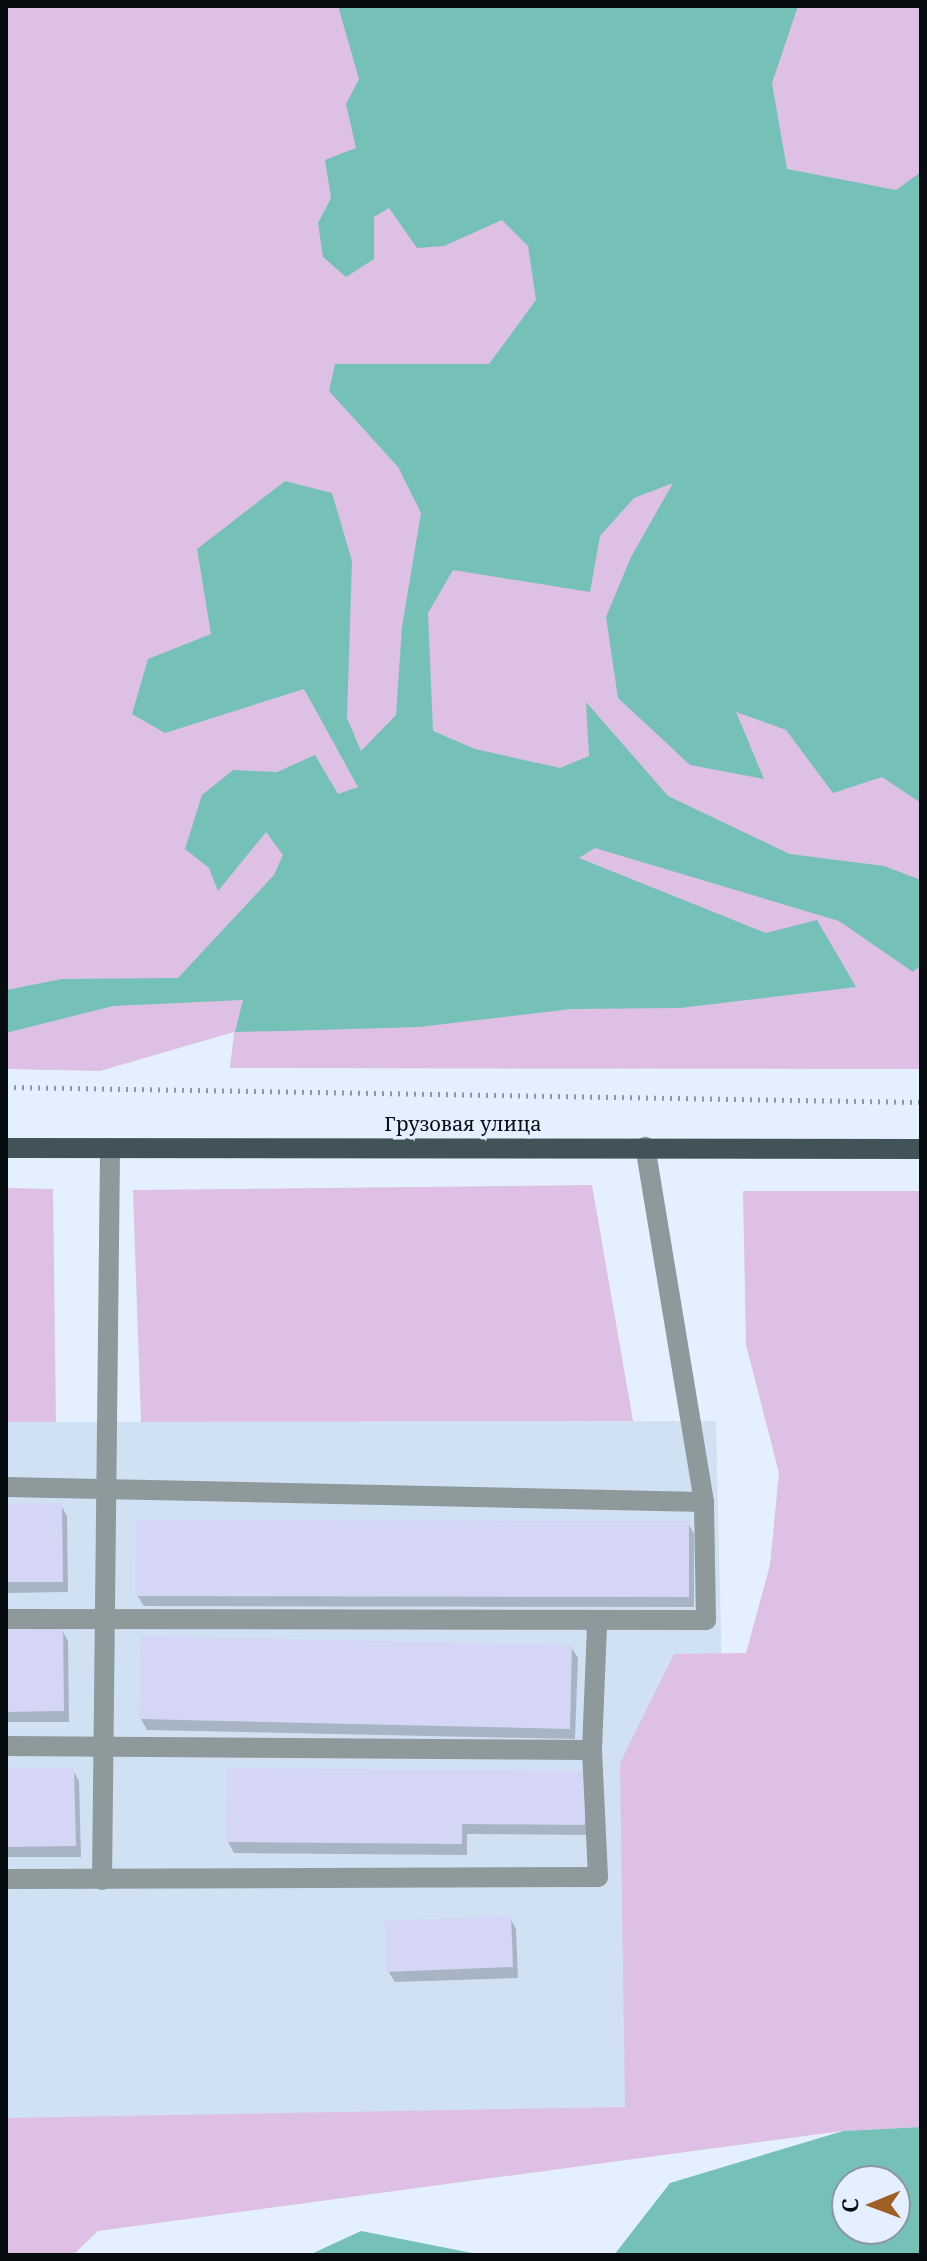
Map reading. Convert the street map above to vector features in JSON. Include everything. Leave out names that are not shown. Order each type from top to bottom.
[{"type":"main road","name":"Грузовая улица","points":[[6,1148],[921,1149]]},
{"type":"lane","points":[[6,1619],[597,1624],[706,1620],[704,1502],[645,1147]]},
{"type":"lane","points":[[102,1880],[110,1148]]},
{"type":"lane","points":[[6,1487],[704,1502]]},
{"type":"lane","points":[[6,1879],[598,1877],[592,1750],[597,1624]]},
{"type":"lane","points":[[6,1746],[592,1750]]},
{"type":"path","points":[[6,1087],[921,1102]]},
{"type":"shaded area","points":[[6,6],[921,6],[921,1069],[230,1068],[234,1032],[100,1071],[6,1069]]},
{"type":"shaded area","points":[[338,6],[798,6],[772,83],[787,169],[896,190],[921,172],[921,803],[882,777],[833,793],[786,730],[736,712],[764,779],[690,765],[618,698],[606,617],[631,557],[673,483],[634,498],[600,536],[590,592],[453,570],[428,613],[433,731],[475,749],[560,768],[589,756],[586,702],[668,796],[790,854],[884,866],[921,880],[921,965],[913,972],[839,921],[595,848],[579,858],[766,933],[817,920],[856,987],[680,1008],[571,1009],[419,1027],[284,1031],[235,1032],[243,1000],[113,1006],[6,1033],[6,990],[62,979],[178,978],[274,875],[283,855],[266,832],[218,891],[209,868],[185,849],[202,795],[233,770],[277,772],[315,755],[338,794],[358,787],[304,689],[165,733],[132,714],[148,659],[211,634],[197,549],[285,481],[332,493],[352,561],[347,718],[361,751],[396,715],[402,627],[421,513],[398,467],[329,391],[335,364],[489,364],[536,300],[528,246],[502,220],[444,246],[417,248],[389,208],[374,217],[374,259],[346,277],[323,257],[318,223],[331,198],[325,160],[356,148],[346,104],[359,79]]},
{"type":"shaded area","points":[[592,1185],[633,1421],[141,1422],[133,1190]]},
{"type":"shaded area","points":[[6,1188],[53,1189],[56,1422],[6,1422]]},
{"type":"shaded area","points":[[743,1191],[921,1191],[921,2127],[842,2131],[98,2231],[73,2255],[6,2255],[6,2118],[625,2107],[620,1763],[674,1654],[746,1653],[770,1565],[779,1473],[746,1345]]},
{"type":"shaded area","points":[[716,1421],[733,2140],[6,2153],[6,1422]]},
{"type":"shaded area","points":[[921,2127],[921,2255],[614,2255],[670,2183],[843,2131]]},
{"type":"shaded area","points":[[361,2231],[482,2255],[309,2255]]},
{"type":"building","points":[[62,1503],[63,1582],[6,1582],[6,1504]]},
{"type":"building","points":[[136,1520],[689,1521],[689,1597],[135,1596]]},
{"type":"building","points":[[63,1628],[64,1711],[6,1712],[6,1629]]},
{"type":"building","points":[[141,1636],[572,1645],[570,1729],[139,1719]]},
{"type":"building","points":[[6,1768],[74,1768],[76,1846],[6,1847]]},
{"type":"building","points":[[227,1768],[585,1771],[585,1825],[462,1824],[462,1844],[226,1842]]},
{"type":"building","points":[[511,1916],[513,1967],[386,1972],[385,1921]]}]
